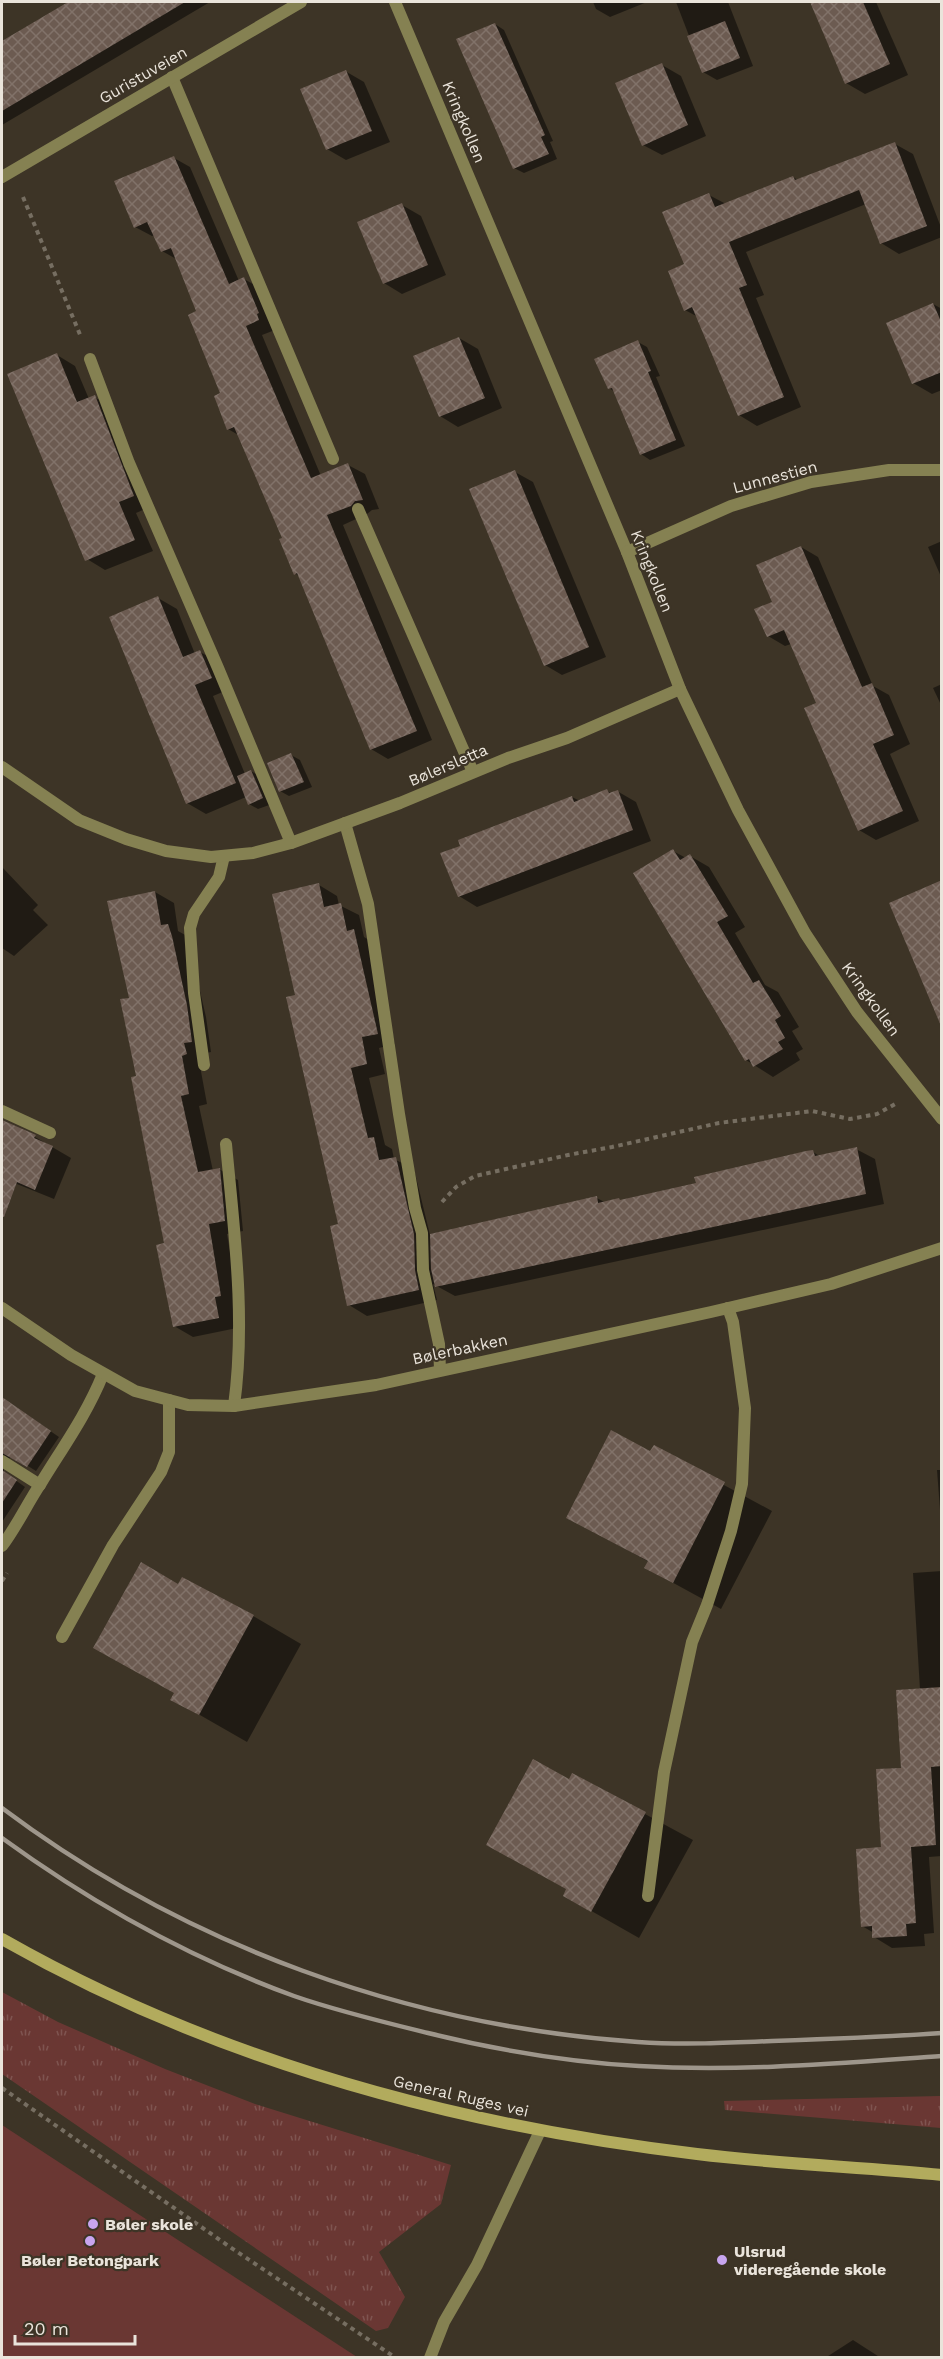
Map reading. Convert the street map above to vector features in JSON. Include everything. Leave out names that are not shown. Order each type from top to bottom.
[{"type":"main road","name":"General Ruges vei","points":[[2,1939],[83,1983],[164,2020],[239,2050],[327,2080],[411,2103],[540,2132],[697,2154],[942,2175]]},
{"type":"street","name":"Guristuveien","points":[[2,177],[301,2]]},
{"type":"street","name":"Kringkollen","points":[[395,2],[627,552],[680,689],[738,810],[805,933],[857,1012],[942,1119]]},
{"type":"street","points":[[172,77],[333,459]]},
{"type":"street","points":[[90,359],[129,464],[291,843]]},
{"type":"street","name":"Lunnestien","points":[[627,552],[731,506],[811,482],[890,470],[942,470]]},
{"type":"street","points":[[358,509],[473,772]]},
{"type":"street","name":"Bølersletta","points":[[2,767],[79,820],[116,836],[166,851],[211,857],[253,854],[291,843],[567,738],[680,689]]},
{"type":"street","points":[[345,823],[368,904],[399,1114],[415,1208],[422,1233],[423,1270],[439,1344],[440,1370]]},
{"type":"street","points":[[204,1065],[194,993],[190,928],[194,914],[219,877],[224,856]]},
{"type":"street","points":[[2,1111],[50,1133]]},
{"type":"street","points":[[226,1144],[240,1305],[241,1341],[234,1406]]},
{"type":"street","name":"Bølerbakken","points":[[2,1308],[70,1355],[135,1391],[188,1404],[234,1406],[376,1385],[728,1308],[831,1284],[942,1248]]},
{"type":"street","points":[[648,1896],[664,1772],[692,1642],[707,1605],[731,1531],[742,1484],[745,1408],[733,1322],[728,1308]]},
{"type":"street","points":[[2,1546],[18,1525],[68,1442],[95,1394],[103,1374]]},
{"type":"street","points":[[62,1637],[113,1545],[151,1491],[161,1472],[170,1452],[169,1400]]},
{"type":"street","points":[[2,1461],[40,1485]]},
{"type":"street","points":[[430,2358],[444,2322],[477,2265],[540,2132]]},
{"type":"path","points":[[21,193],[90,359]]},
{"type":"path","points":[[422,1233],[440,1204],[456,1187],[475,1176],[719,1123],[812,1111],[850,1119],[877,1114],[918,1089]]},
{"type":"path","points":[[2,2088],[230,2247],[396,2358]]},
{"type":"green space","points":[[2,1992],[58,2022],[165,2069],[255,2104],[451,2165],[441,2204],[379,2252],[405,2297],[388,2328],[376,2331],[2,2074]]},
{"type":"green space","points":[[941,2096],[941,2128],[725,2110],[724,2101]]},
{"type":"green space","name":"Bøler Betongpark","points":[[2,2125],[357,2357],[2,2357]]},
{"type":"building","points":[[68,2],[185,2],[2,111],[2,41]]},
{"type":"building","points":[[810,2],[863,2],[890,64],[845,84]]},
{"type":"building","points":[[725,21],[740,58],[702,73],[687,36]]},
{"type":"building","points":[[495,23],[545,135],[541,137],[549,154],[513,169],[456,39]]},
{"type":"building","points":[[662,63],[688,125],[642,146],[615,83]]},
{"type":"building","points":[[346,70],[372,131],[326,150],[300,89]]},
{"type":"building","points":[[895,142],[927,226],[880,244],[859,190],[729,242],[747,285],[739,288],[784,397],[738,416],[692,307],[684,311],[668,271],[684,264],[662,212],[709,193],[715,207],[793,176],[795,180]]},
{"type":"building","points":[[174,156],[229,284],[244,277],[259,313],[257,314],[259,320],[246,326],[311,478],[348,463],[363,500],[355,501],[351,506],[327,515],[417,731],[370,750],[297,573],[294,575],[279,539],[282,538],[234,427],[227,430],[214,396],[220,393],[188,315],[196,311],[171,248],[161,252],[147,222],[134,228],[114,181]]},
{"type":"building","points":[[402,203],[428,265],[383,284],[357,222]]},
{"type":"building","points":[[933,303],[942,324],[942,372],[912,384],[886,323]]},
{"type":"building","points":[[459,337],[485,398],[439,417],[413,356]]},
{"type":"building","points":[[638,340],[651,371],[648,372],[676,440],[640,455],[612,388],[608,389],[594,359]]},
{"type":"building","points":[[57,353],[77,402],[95,395],[134,496],[119,502],[135,540],[85,561],[7,374]]},
{"type":"building","points":[[515,470],[589,647],[544,666],[469,489]]},
{"type":"building","points":[[801,546],[862,687],[872,683],[894,735],[873,744],[903,811],[858,831],[804,708],[816,703],[784,630],[767,637],[754,609],[772,602],[756,565]]},
{"type":"building","points":[[158,596],[183,657],[200,650],[212,678],[195,685],[236,783],[186,804],[109,617]]},
{"type":"building","points":[[291,753],[304,782],[279,792],[267,763]]},
{"type":"building","points":[[251,770],[263,798],[248,805],[237,776]]},
{"type":"building","points":[[607,789],[609,793],[618,790],[633,830],[458,897],[440,853],[460,846],[458,840],[572,796],[574,802]]},
{"type":"building","points":[[673,849],[680,860],[690,854],[728,916],[717,922],[753,983],[759,980],[781,1016],[775,1020],[785,1038],[778,1042],[783,1049],[753,1067],[749,1059],[745,1061],[633,873]]},
{"type":"building","points":[[942,880],[942,1026],[941,1026],[889,903]]},
{"type":"building","points":[[319,883],[324,907],[341,903],[347,931],[354,929],[378,1034],[362,1037],[367,1064],[351,1068],[368,1138],[374,1137],[379,1160],[396,1157],[414,1234],[415,1270],[419,1290],[347,1306],[330,1226],[338,1224],[286,997],[295,995],[272,894]]},
{"type":"building","points":[[155,891],[161,925],[168,924],[172,936],[187,1005],[192,1042],[184,1043],[187,1054],[182,1056],[189,1094],[181,1096],[198,1172],[220,1168],[225,1221],[209,1224],[221,1296],[215,1297],[219,1318],[173,1327],[156,1245],[164,1243],[131,1077],[136,1076],[120,999],[129,998],[107,901]]},
{"type":"building","points":[[2,1120],[36,1135],[34,1138],[53,1146],[35,1190],[17,1182],[4,1217],[2,1217]]},
{"type":"building","points":[[857,1147],[866,1194],[435,1287],[431,1269],[430,1234],[597,1196],[598,1203],[619,1198],[620,1200],[696,1183],[694,1177],[806,1151],[813,1150],[815,1156]]},
{"type":"building","points":[[2,1397],[51,1431],[27,1467],[2,1453]]},
{"type":"building","points":[[611,1430],[650,1451],[654,1445],[725,1482],[673,1583],[644,1568],[648,1561],[566,1518]]},
{"type":"building","points":[[2,1470],[17,1480],[2,1503]]},
{"type":"building","points":[[141,1562],[178,1584],[182,1577],[254,1615],[199,1715],[170,1700],[174,1693],[93,1648]]},
{"type":"building","points":[[942,1687],[942,1766],[931,1767],[936,1845],[911,1847],[916,1923],[906,1924],[907,1936],[872,1938],[872,1926],[861,1927],[856,1849],[881,1847],[876,1769],[901,1768],[896,1690]]},
{"type":"building","points":[[533,1759],[569,1779],[572,1773],[646,1812],[591,1912],[563,1896],[566,1889],[486,1845]]},
{"type":"railway","points":[[2,1808],[73,1857],[147,1901],[223,1938],[303,1971],[384,1997],[467,2018],[552,2033],[655,2043],[688,2044],[942,2033]]},
{"type":"railway","points":[[2,1838],[70,1884],[142,1927],[255,1981],[294,1996],[360,2016],[454,2039],[559,2058],[677,2068],[790,2066],[942,2056]]},
{"type":"place","name":"Bøler skole","points":[[93,2224]]},
{"type":"place","name":"Bøler Betongpark","points":[[90,2241]]},
{"type":"place","name":"Ulsrud videregående skole","points":[[722,2260]]}]
